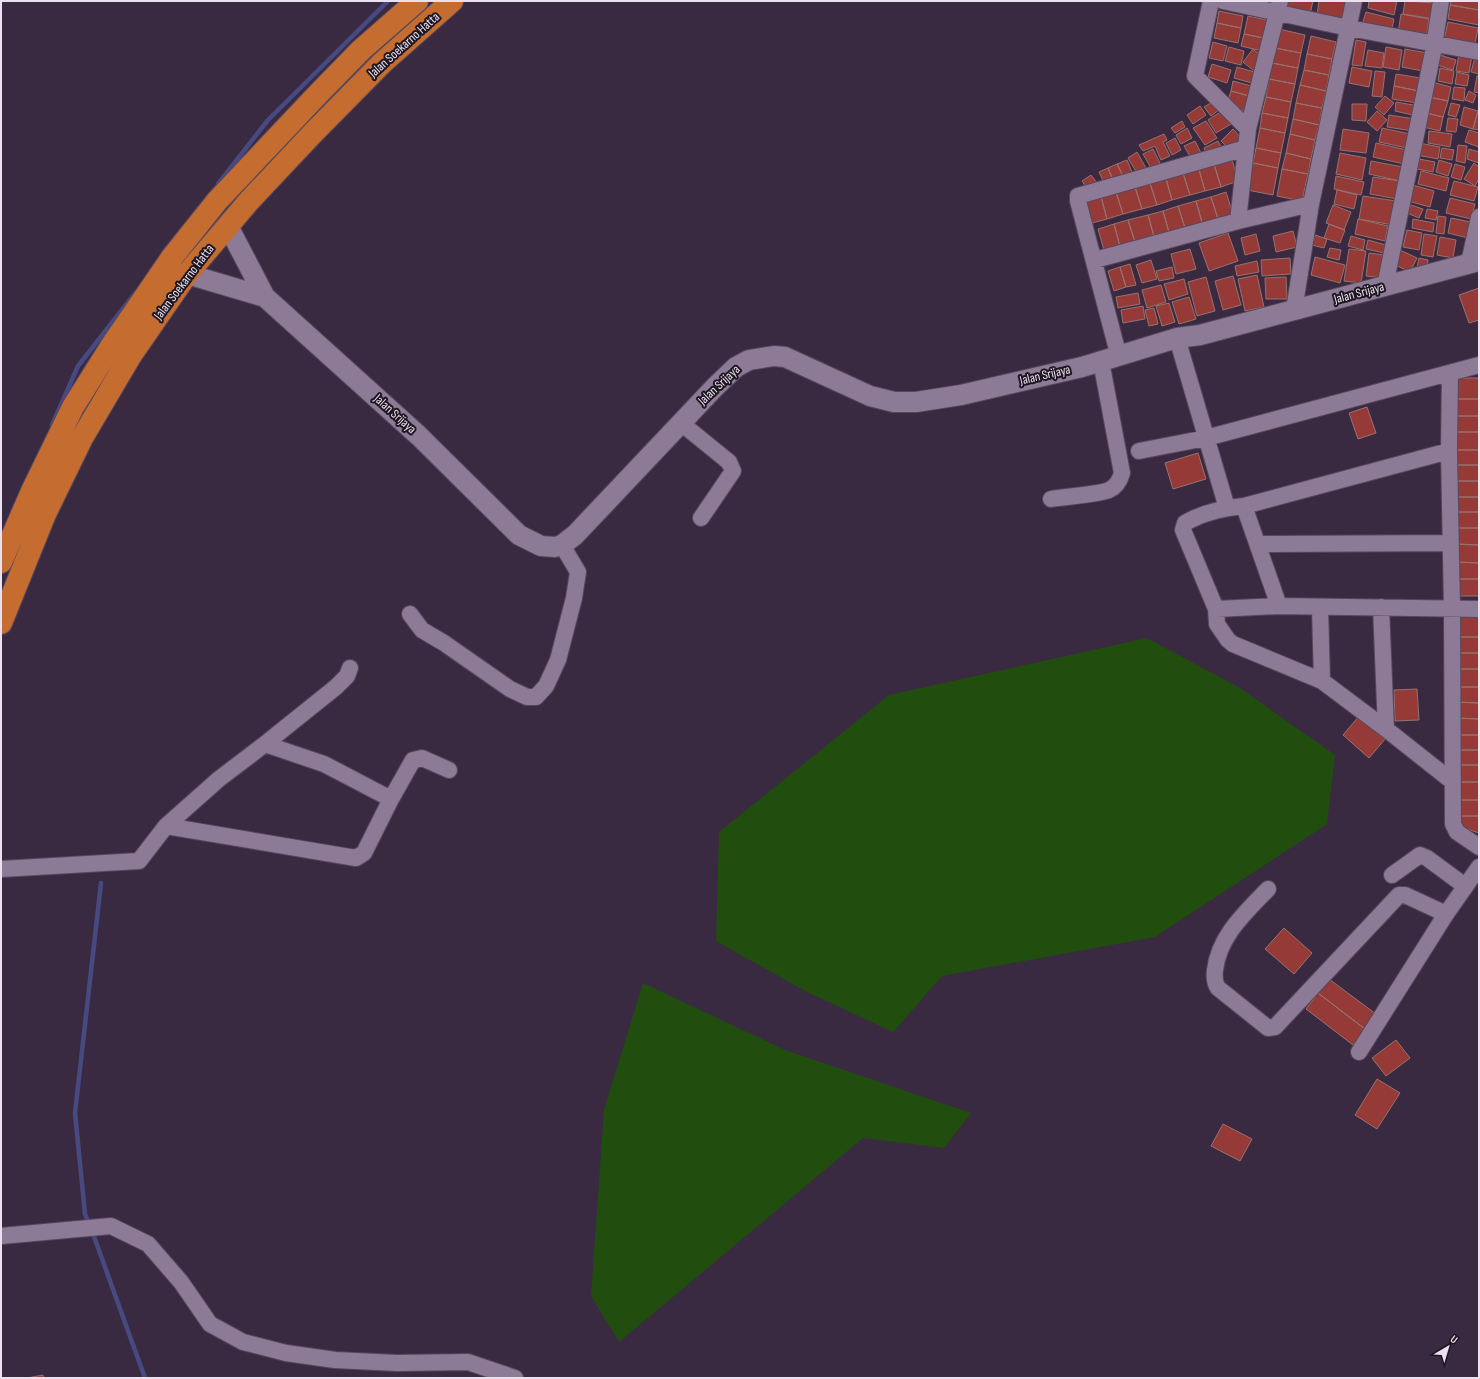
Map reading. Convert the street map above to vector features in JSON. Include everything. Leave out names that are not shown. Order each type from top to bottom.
[{"type":"highway","name":"Jalan Soekarno Hatta","points":[[1,562],[33,489],[73,406],[112,345],[173,256],[216,201],[319,93],[361,50],[417,1]]},
{"type":"highway","name":"Jalan Soekarno Hatta","points":[[1,623],[45,514],[82,438],[131,355],[186,274],[302,144],[382,64],[452,1]]},
{"type":"street","points":[[1211,1],[1195,76],[1248,129]]},
{"type":"street","points":[[1224,1],[1279,6],[1349,28],[1479,52]]},
{"type":"street","points":[[1294,310],[1311,204],[1354,1]]},
{"type":"street","points":[[1385,286],[1434,44],[1441,1]]},
{"type":"street","points":[[1238,221],[1248,129],[1279,6]]},
{"type":"street","points":[[1051,499],[1108,491],[1118,483],[1122,473],[1110,359],[1095,260],[1078,201],[1080,194],[1246,148]]},
{"type":"street","points":[[1095,260],[1238,221],[1311,204]]},
{"type":"street","points":[[1474,262],[1479,217]]},
{"type":"street","points":[[228,226],[265,297]]},
{"type":"street","name":"Jalan Srijaya","points":[[186,274],[265,297],[419,436],[519,535],[541,546],[555,547],[576,535],[681,423],[736,367],[749,360],[761,357],[785,357],[870,396],[894,402],[916,402],[961,395],[1110,359],[1177,338],[1200,335],[1474,262]]},
{"type":"street","points":[[1177,338],[1227,508]]},
{"type":"street","points":[[1139,451],[1206,438],[1479,365]]},
{"type":"street","points":[[1450,373],[1448,451],[1451,543],[1454,828],[1479,847]]},
{"type":"street","points":[[681,423],[732,466],[733,471],[701,518]]},
{"type":"street","points":[[1448,451],[1244,506],[1227,508],[1191,519],[1184,526],[1183,530],[1216,609],[1217,624],[1228,640],[1233,644],[1322,681],[1453,782]]},
{"type":"street","points":[[1244,506],[1279,606]]},
{"type":"street","points":[[1258,544],[1451,543]]},
{"type":"street","points":[[410,614],[422,630],[444,643],[510,689],[526,697],[536,697],[546,686],[558,660],[574,598],[578,572],[562,544]]},
{"type":"street","points":[[1216,609],[1279,606],[1479,609]]},
{"type":"street","points":[[1320,607],[1322,681]]},
{"type":"street","points":[[1381,608],[1386,729]]},
{"type":"street","points":[[1,869],[139,861],[166,826],[219,779],[336,687],[346,676],[350,668]]},
{"type":"street","points":[[265,744],[324,764],[391,799]]},
{"type":"street","points":[[166,826],[356,858],[364,853],[391,799],[415,758],[422,758],[449,770]]},
{"type":"street","points":[[1392,875],[1420,855],[1428,858],[1465,886]]},
{"type":"street","points":[[1359,1052],[1446,914],[1479,867]]},
{"type":"street","points":[[1268,889],[1235,924],[1226,937],[1216,963],[1214,978],[1215,984],[1218,988],[1268,1028],[1275,1027],[1399,895],[1405,895],[1446,914]]},
{"type":"street","points":[[1,1236],[47,1230],[111,1226],[148,1244],[181,1282],[210,1324],[243,1342],[286,1353],[336,1360],[397,1363],[468,1362],[516,1378]]},
{"type":"green space","points":[[1147,638],[1240,688],[1335,755],[1327,824],[1155,937],[942,976],[893,1032],[807,992],[716,941],[719,832],[889,695]]},
{"type":"green space","points":[[643,983],[785,1050],[971,1113],[944,1148],[863,1138],[619,1342],[591,1296],[604,1110]]},
{"type":"building","points":[[1287,1],[1313,1],[1310,14],[1286,7]]},
{"type":"building","points":[[1319,1],[1348,1],[1345,20],[1317,15]]},
{"type":"building","points":[[1369,1],[1397,1],[1394,15],[1368,8]]},
{"type":"building","points":[[1405,1],[1436,3],[1434,19],[1403,14]]},
{"type":"building","points":[[1451,1],[1479,1],[1479,10],[1450,5]]},
{"type":"building","points":[[1450,5],[1479,10],[1479,25],[1448,19]]},
{"type":"building","points":[[1219,11],[1243,16],[1241,28],[1217,23]]},
{"type":"building","points":[[1366,12],[1394,19],[1391,33],[1362,25]]},
{"type":"building","points":[[1401,14],[1429,19],[1426,38],[1398,33]]},
{"type":"building","points":[[1248,16],[1272,21],[1268,39],[1244,34]]},
{"type":"building","points":[[1448,22],[1478,28],[1474,50],[1443,44]]},
{"type":"building","points":[[1217,23],[1241,28],[1238,43],[1214,38]]},
{"type":"building","points":[[1279,29],[1305,35],[1301,53],[1275,48]]},
{"type":"building","points":[[1244,34],[1268,39],[1266,52],[1241,46]]},
{"type":"building","points":[[1311,36],[1336,42],[1332,59],[1307,54]]},
{"type":"building","points":[[1356,40],[1366,42],[1362,66],[1352,65]]},
{"type":"building","points":[[1213,42],[1227,46],[1223,61],[1209,58]]},
{"type":"building","points":[[1229,47],[1244,51],[1241,65],[1225,61]]},
{"type":"building","points":[[1386,47],[1402,50],[1399,70],[1383,67]]},
{"type":"building","points":[[1275,48],[1301,53],[1298,68],[1272,63]]},
{"type":"building","points":[[1253,49],[1264,58],[1254,71],[1243,62]]},
{"type":"building","points":[[1405,49],[1427,53],[1423,71],[1402,67]]},
{"type":"building","points":[[1368,50],[1384,53],[1382,68],[1365,66]]},
{"type":"building","points":[[1307,54],[1332,59],[1329,75],[1304,70]]},
{"type":"building","points":[[1459,54],[1472,56],[1469,73],[1456,71]]},
{"type":"building","points":[[1440,55],[1456,60],[1453,70],[1437,65]]},
{"type":"building","points":[[1475,57],[1479,58],[1479,74],[1471,72]]},
{"type":"building","points":[[1272,63],[1298,68],[1295,84],[1269,79]]},
{"type":"building","points":[[1212,64],[1231,70],[1227,83],[1208,77]]},
{"type":"building","points":[[1237,67],[1258,73],[1255,84],[1234,78]]},
{"type":"building","points":[[1352,67],[1372,71],[1369,87],[1349,83]]},
{"type":"building","points":[[1440,68],[1454,71],[1452,84],[1438,81]]},
{"type":"building","points":[[1304,70],[1329,75],[1326,91],[1300,85]]},
{"type":"building","points":[[1375,71],[1385,72],[1382,97],[1372,96]]},
{"type":"building","points":[[1457,72],[1469,75],[1467,86],[1455,84]]},
{"type":"building","points":[[1396,74],[1421,78],[1419,91],[1394,86]]},
{"type":"building","points":[[1477,76],[1479,76],[1479,93],[1474,92]]},
{"type":"building","points":[[1269,79],[1295,84],[1291,102],[1266,97]]},
{"type":"building","points":[[1233,81],[1255,87],[1253,97],[1231,91]]},
{"type":"building","points":[[1432,82],[1451,87],[1448,101],[1429,97]]},
{"type":"building","points":[[1300,85],[1326,91],[1322,108],[1296,103]]},
{"type":"building","points":[[1394,86],[1419,91],[1417,103],[1392,99]]},
{"type":"building","points":[[1454,87],[1465,88],[1464,101],[1452,99]]},
{"type":"building","points":[[1231,91],[1253,97],[1248,112],[1226,106]]},
{"type":"building","points":[[1469,91],[1476,95],[1473,103],[1465,100]]},
{"type":"building","points":[[1385,96],[1394,103],[1384,115],[1375,107]]},
{"type":"building","points":[[1266,97],[1291,102],[1288,118],[1262,113]]},
{"type":"building","points":[[1429,97],[1448,101],[1443,117],[1426,113]]},
{"type":"building","points":[[1214,101],[1220,109],[1211,116],[1204,107]]},
{"type":"building","points":[[1396,102],[1419,106],[1417,116],[1395,111]]},
{"type":"building","points":[[1296,103],[1322,108],[1319,125],[1293,119]]},
{"type":"building","points":[[1451,103],[1460,105],[1456,117],[1448,115]]},
{"type":"building","points":[[1352,104],[1367,104],[1366,121],[1352,120]]},
{"type":"building","points":[[1200,106],[1206,115],[1193,124],[1187,115]]},
{"type":"building","points":[[1464,107],[1478,111],[1473,129],[1460,125]]},
{"type":"building","points":[[1222,111],[1231,124],[1216,133],[1208,120]]},
{"type":"building","points":[[1377,111],[1387,120],[1377,131],[1367,122]]},
{"type":"building","points":[[1479,111],[1479,130],[1473,129]]},
{"type":"building","points":[[1262,113],[1288,118],[1285,133],[1260,128]]},
{"type":"building","points":[[1426,113],[1443,117],[1440,131],[1423,127]]},
{"type":"building","points":[[1389,115],[1415,119],[1413,131],[1387,127]]},
{"type":"building","points":[[1448,118],[1458,119],[1456,132],[1446,131]]},
{"type":"building","points":[[1293,119],[1319,125],[1315,140],[1290,134]]},
{"type":"building","points":[[1182,121],[1185,127],[1175,133],[1171,128]]},
{"type":"building","points":[[1206,121],[1217,138],[1205,145],[1193,128]]},
{"type":"building","points":[[1187,128],[1192,138],[1181,144],[1176,135]]},
{"type":"building","points":[[1260,128],[1285,133],[1281,153],[1256,148]]},
{"type":"building","points":[[1382,128],[1410,134],[1407,148],[1379,142]]},
{"type":"building","points":[[1233,129],[1242,139],[1230,150],[1221,141]]},
{"type":"building","points":[[1343,129],[1369,133],[1366,153],[1340,150]]},
{"type":"building","points":[[1469,130],[1479,133],[1479,147],[1465,142]]},
{"type":"building","points":[[1429,131],[1452,134],[1450,147],[1428,143]]},
{"type":"building","points":[[1164,134],[1167,140],[1163,142],[1170,156],[1161,160],[1155,146],[1143,151],[1139,145]]},
{"type":"building","points":[[1290,134],[1315,140],[1311,159],[1286,153]]},
{"type":"building","points":[[1175,138],[1181,150],[1172,155],[1166,143]]},
{"type":"building","points":[[1195,141],[1201,153],[1191,158],[1184,146]]},
{"type":"building","points":[[1218,141],[1222,149],[1208,156],[1204,148]]},
{"type":"building","points":[[1376,143],[1407,150],[1404,164],[1373,157]]},
{"type":"building","points":[[1419,143],[1440,147],[1438,159],[1417,155]]},
{"type":"building","points":[[1458,145],[1467,146],[1465,163],[1456,161]]},
{"type":"building","points":[[1256,148],[1281,153],[1278,168],[1253,163]]},
{"type":"building","points":[[1442,148],[1454,150],[1452,160],[1440,158]]},
{"type":"building","points":[[1153,149],[1160,163],[1151,168],[1143,154]]},
{"type":"building","points":[[1469,149],[1479,152],[1479,163],[1467,159]]},
{"type":"building","points":[[1137,152],[1147,170],[1138,175],[1128,158]]},
{"type":"building","points":[[1286,153],[1311,159],[1308,174],[1282,169]]},
{"type":"building","points":[[1340,153],[1366,158],[1362,180],[1336,174]]},
{"type":"building","points":[[1231,156],[1238,181],[1221,187],[1213,161]]},
{"type":"building","points":[[1419,159],[1435,162],[1433,172],[1417,169]]},
{"type":"building","points":[[1127,160],[1132,172],[1123,176],[1117,164]]},
{"type":"building","points":[[1439,160],[1452,164],[1448,176],[1436,172]]},
{"type":"building","points":[[1213,161],[1221,187],[1205,191],[1198,166]]},
{"type":"building","points":[[1371,161],[1403,167],[1400,181],[1369,174]]},
{"type":"building","points":[[1253,163],[1278,168],[1273,195],[1247,190]]},
{"type":"building","points":[[1474,163],[1479,167],[1479,179],[1475,186],[1464,179]]},
{"type":"building","points":[[1117,164],[1123,176],[1113,180],[1108,168]]},
{"type":"building","points":[[1455,164],[1465,167],[1461,180],[1451,177]]},
{"type":"building","points":[[1198,166],[1205,191],[1190,195],[1182,170]]},
{"type":"building","points":[[1108,168],[1113,180],[1104,183],[1099,172]]},
{"type":"building","points":[[1282,169],[1308,174],[1302,201],[1277,196]]},
{"type":"building","points":[[1182,170],[1190,195],[1172,200],[1165,175]]},
{"type":"building","points":[[1421,171],[1449,178],[1446,191],[1418,184]]},
{"type":"building","points":[[1091,175],[1098,184],[1088,190],[1082,181]]},
{"type":"building","points":[[1165,175],[1172,200],[1157,205],[1149,180]]},
{"type":"building","points":[[1336,176],[1364,182],[1361,195],[1334,189]]},
{"type":"building","points":[[1373,177],[1400,181],[1397,199],[1370,194]]},
{"type":"building","points":[[1149,180],[1157,205],[1142,209],[1134,184]]},
{"type":"building","points":[[1454,181],[1478,187],[1474,201],[1450,195]]},
{"type":"building","points":[[1134,184],[1142,209],[1123,214],[1115,189]]},
{"type":"building","points":[[1413,185],[1434,191],[1430,207],[1408,201]]},
{"type":"building","points":[[1115,189],[1123,214],[1107,219],[1100,193]]},
{"type":"building","points":[[1337,190],[1357,195],[1354,209],[1334,204]]},
{"type":"building","points":[[1226,192],[1234,217],[1219,222],[1211,197]]},
{"type":"building","points":[[1100,193],[1107,219],[1092,223],[1085,198]]},
{"type":"building","points":[[1363,196],[1396,201],[1393,225],[1359,219]]},
{"type":"building","points":[[1211,197],[1219,222],[1203,226],[1196,201]]},
{"type":"building","points":[[1450,198],[1475,204],[1471,219],[1446,213]]},
{"type":"building","points":[[1196,201],[1203,226],[1186,231],[1178,206]]},
{"type":"building","points":[[1333,205],[1351,212],[1344,230],[1326,223]]},
{"type":"building","points":[[1411,205],[1423,209],[1419,218],[1407,213]]},
{"type":"building","points":[[1178,206],[1186,231],[1170,236],[1163,211]]},
{"type":"building","points":[[1427,209],[1438,211],[1436,220],[1425,218]]},
{"type":"building","points":[[1163,211],[1170,236],[1155,240],[1148,215]]},
{"type":"building","points":[[1148,215],[1155,240],[1136,245],[1128,220]]},
{"type":"building","points":[[1438,216],[1446,217],[1444,234],[1436,233]]},
{"type":"building","points":[[1451,218],[1471,222],[1468,238],[1448,233]]},
{"type":"building","points":[[1358,219],[1388,226],[1385,241],[1355,234]]},
{"type":"building","points":[[1413,219],[1434,223],[1433,232],[1412,228]]},
{"type":"building","points":[[1128,220],[1136,245],[1121,250],[1114,224]]},
{"type":"building","points":[[1114,224],[1121,250],[1105,254],[1098,229]]},
{"type":"building","points":[[1329,224],[1345,230],[1340,243],[1324,238]]},
{"type":"building","points":[[1407,230],[1422,233],[1419,250],[1403,247]]},
{"type":"building","points":[[1293,231],[1297,247],[1276,252],[1273,236]]},
{"type":"building","points":[[1228,233],[1238,261],[1209,271],[1199,243]]},
{"type":"building","points":[[1256,234],[1260,251],[1245,255],[1241,238]]},
{"type":"building","points":[[1424,234],[1437,236],[1433,257],[1421,255]]},
{"type":"building","points":[[1315,235],[1327,239],[1324,248],[1312,245]]},
{"type":"building","points":[[1351,236],[1365,240],[1363,250],[1348,246]]},
{"type":"building","points":[[1440,237],[1456,240],[1453,258],[1437,255]]},
{"type":"building","points":[[1368,240],[1386,245],[1384,253],[1366,249]]},
{"type":"building","points":[[1330,248],[1341,250],[1339,260],[1327,257]]},
{"type":"building","points":[[1190,249],[1196,269],[1176,274],[1171,254]]},
{"type":"building","points":[[1349,249],[1366,251],[1361,283],[1344,281]]},
{"type":"building","points":[[1400,250],[1417,258],[1410,272],[1393,264]]},
{"type":"building","points":[[1369,253],[1385,255],[1382,278],[1366,276]]},
{"type":"building","points":[[1315,257],[1345,265],[1340,283],[1311,275]]},
{"type":"building","points":[[1290,258],[1291,274],[1262,276],[1261,260]]},
{"type":"building","points":[[1419,258],[1428,260],[1427,269],[1417,267]]},
{"type":"building","points":[[1151,260],[1157,279],[1142,283],[1136,265]]},
{"type":"building","points":[[1257,261],[1259,272],[1237,276],[1235,266]]},
{"type":"building","points":[[1130,264],[1136,285],[1126,287],[1120,267]]},
{"type":"building","points":[[1120,267],[1126,287],[1114,291],[1108,271]]},
{"type":"building","points":[[1172,267],[1174,278],[1159,281],[1156,271]]},
{"type":"building","points":[[1257,275],[1264,307],[1245,311],[1238,279]]},
{"type":"building","points":[[1233,276],[1241,305],[1223,310],[1215,281]]},
{"type":"building","points":[[1206,277],[1215,311],[1197,316],[1188,282]]},
{"type":"building","points":[[1286,277],[1287,299],[1266,299],[1265,278]]},
{"type":"building","points":[[1184,279],[1188,294],[1169,300],[1164,284]]},
{"type":"building","points":[[1161,285],[1166,302],[1147,308],[1142,290]]},
{"type":"building","points":[[1479,288],[1479,320],[1469,323],[1459,295]]},
{"type":"building","points":[[1138,293],[1140,304],[1118,308],[1116,297]]},
{"type":"building","points":[[1189,297],[1196,319],[1179,324],[1172,302]]},
{"type":"building","points":[[1169,303],[1175,322],[1162,326],[1156,306]]},
{"type":"building","points":[[1143,306],[1145,319],[1123,323],[1121,310]]},
{"type":"building","points":[[1154,308],[1158,324],[1149,326],[1145,310]]},
{"type":"building","points":[[1456,378],[1479,378],[1479,399],[1456,399]]},
{"type":"building","points":[[1456,399],[1479,399],[1479,416],[1456,416]]},
{"type":"building","points":[[1367,407],[1376,433],[1358,439],[1349,413]]},
{"type":"building","points":[[1456,416],[1479,416],[1479,432],[1456,432]]},
{"type":"building","points":[[1456,432],[1479,432],[1479,450],[1456,450]]},
{"type":"building","points":[[1456,450],[1479,450],[1479,465],[1456,465]]},
{"type":"building","points":[[1198,453],[1206,479],[1173,489],[1165,463]]},
{"type":"building","points":[[1456,465],[1479,465],[1479,481],[1456,481]]},
{"type":"building","points":[[1456,481],[1479,481],[1479,497],[1456,497]]},
{"type":"building","points":[[1456,497],[1479,497],[1479,512],[1456,512]]},
{"type":"building","points":[[1456,512],[1479,512],[1479,528],[1456,528]]},
{"type":"building","points":[[1456,528],[1479,528],[1479,545],[1456,544]]},
{"type":"building","points":[[1456,544],[1479,545],[1479,563],[1456,562]]},
{"type":"building","points":[[1456,562],[1479,563],[1479,579],[1456,579]]},
{"type":"building","points":[[1456,579],[1479,579],[1479,596],[1456,596]]},
{"type":"building","points":[[1455,615],[1479,615],[1479,637],[1455,637]]},
{"type":"building","points":[[1455,637],[1479,637],[1479,653],[1455,653]]},
{"type":"building","points":[[1455,653],[1479,653],[1479,669],[1455,669]]},
{"type":"building","points":[[1455,669],[1479,669],[1479,687],[1455,687]]},
{"type":"building","points":[[1455,687],[1479,687],[1479,703],[1455,702]]},
{"type":"building","points":[[1417,689],[1419,720],[1395,721],[1394,690]]},
{"type":"building","points":[[1455,702],[1479,703],[1479,719],[1455,718]]},
{"type":"building","points":[[1360,715],[1386,738],[1369,758],[1343,735]]},
{"type":"building","points":[[1455,718],[1479,719],[1479,735],[1455,735]]},
{"type":"building","points":[[1455,735],[1479,735],[1479,750],[1455,750]]},
{"type":"building","points":[[1455,750],[1479,750],[1479,765],[1455,765]]},
{"type":"building","points":[[1455,765],[1479,765],[1479,782],[1455,782]]},
{"type":"building","points":[[1455,782],[1479,782],[1479,800],[1455,800]]},
{"type":"building","points":[[1455,800],[1479,800],[1479,816],[1455,816]]},
{"type":"building","points":[[1455,816],[1479,816],[1479,833],[1455,825]]},
{"type":"building","points":[[1284,928],[1312,953],[1294,974],[1265,949]]},
{"type":"building","points":[[1329,979],[1376,1014],[1365,1029],[1318,993]]},
{"type":"building","points":[[1318,993],[1365,1029],[1353,1045],[1306,1009]]},
{"type":"building","points":[[1396,1040],[1410,1058],[1386,1076],[1372,1058]]},
{"type":"building","points":[[1377,1079],[1400,1093],[1377,1129],[1355,1115]]},
{"type":"building","points":[[1223,1124],[1252,1139],[1240,1161],[1211,1146]]},
{"type":"building","points":[[43,1375],[44,1378],[27,1378]]},
{"type":"waterway","points":[[218,184],[268,120],[388,1]]},
{"type":"waterway","points":[[52,425],[78,366],[136,292]]},
{"type":"waterway","points":[[89,1224],[85,1214],[75,1113],[101,883]]},
{"type":"waterway","points":[[92,1231],[145,1378]]}]
